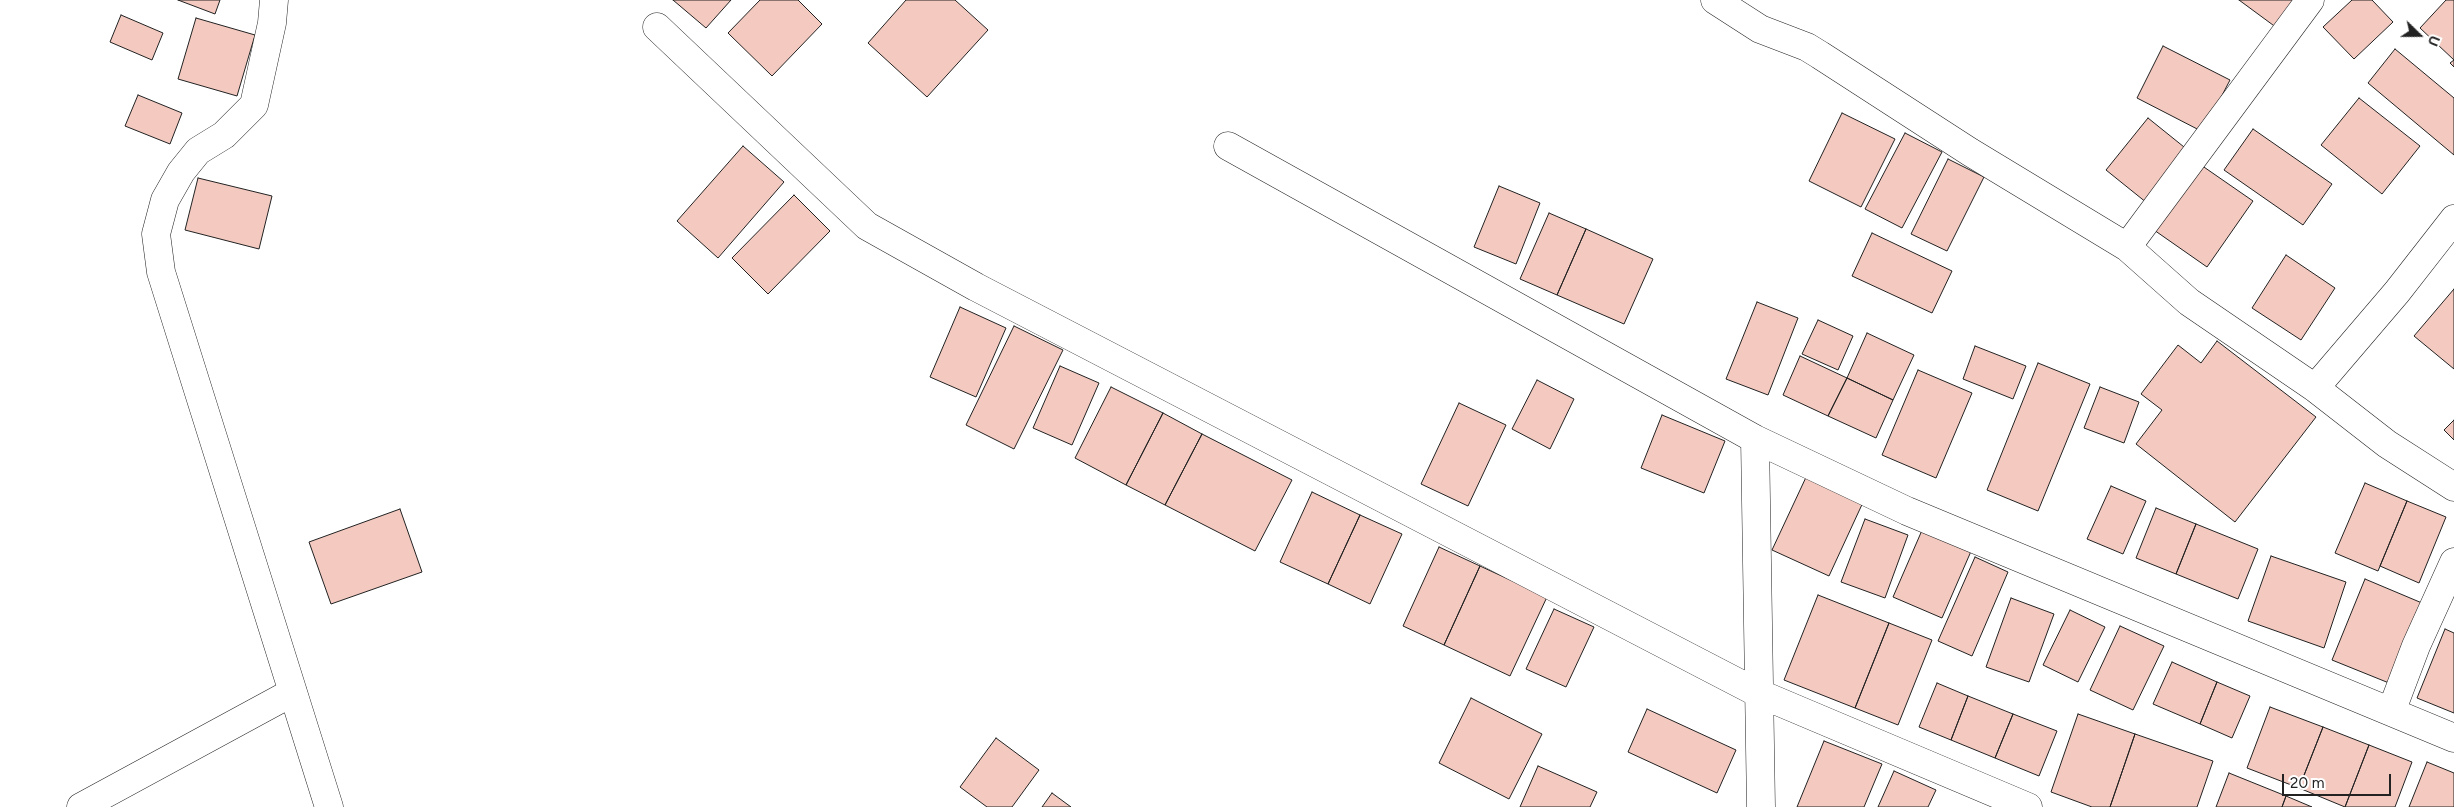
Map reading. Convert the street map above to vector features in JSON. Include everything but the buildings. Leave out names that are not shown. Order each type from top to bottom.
[{"type":"street","points":[[274,0],[272,23],[254,105],[224,135],[198,151],[181,172],[165,200],[156,234],[161,272],[329,807]]},
{"type":"street","points":[[1715,0],[1760,29],[1807,47],[1970,152],[2127,247],[2189,302],[2315,388],[2387,444],[2454,487]]},
{"type":"street","points":[[2127,247],[2310,0]]},
{"type":"street","points":[[657,27],[867,226],[985,292],[1758,693],[2028,807]]},
{"type":"street","points":[[1228,146],[1755,439],[1907,511],[2454,738]]},
{"type":"street","points":[[2315,388],[2397,292],[2454,219]]},
{"type":"street","points":[[1755,439],[1761,807]]},
{"type":"street","points":[[2391,712],[2416,646],[2454,562]]},
{"type":"street","points":[[81,807],[293,692]]}]
